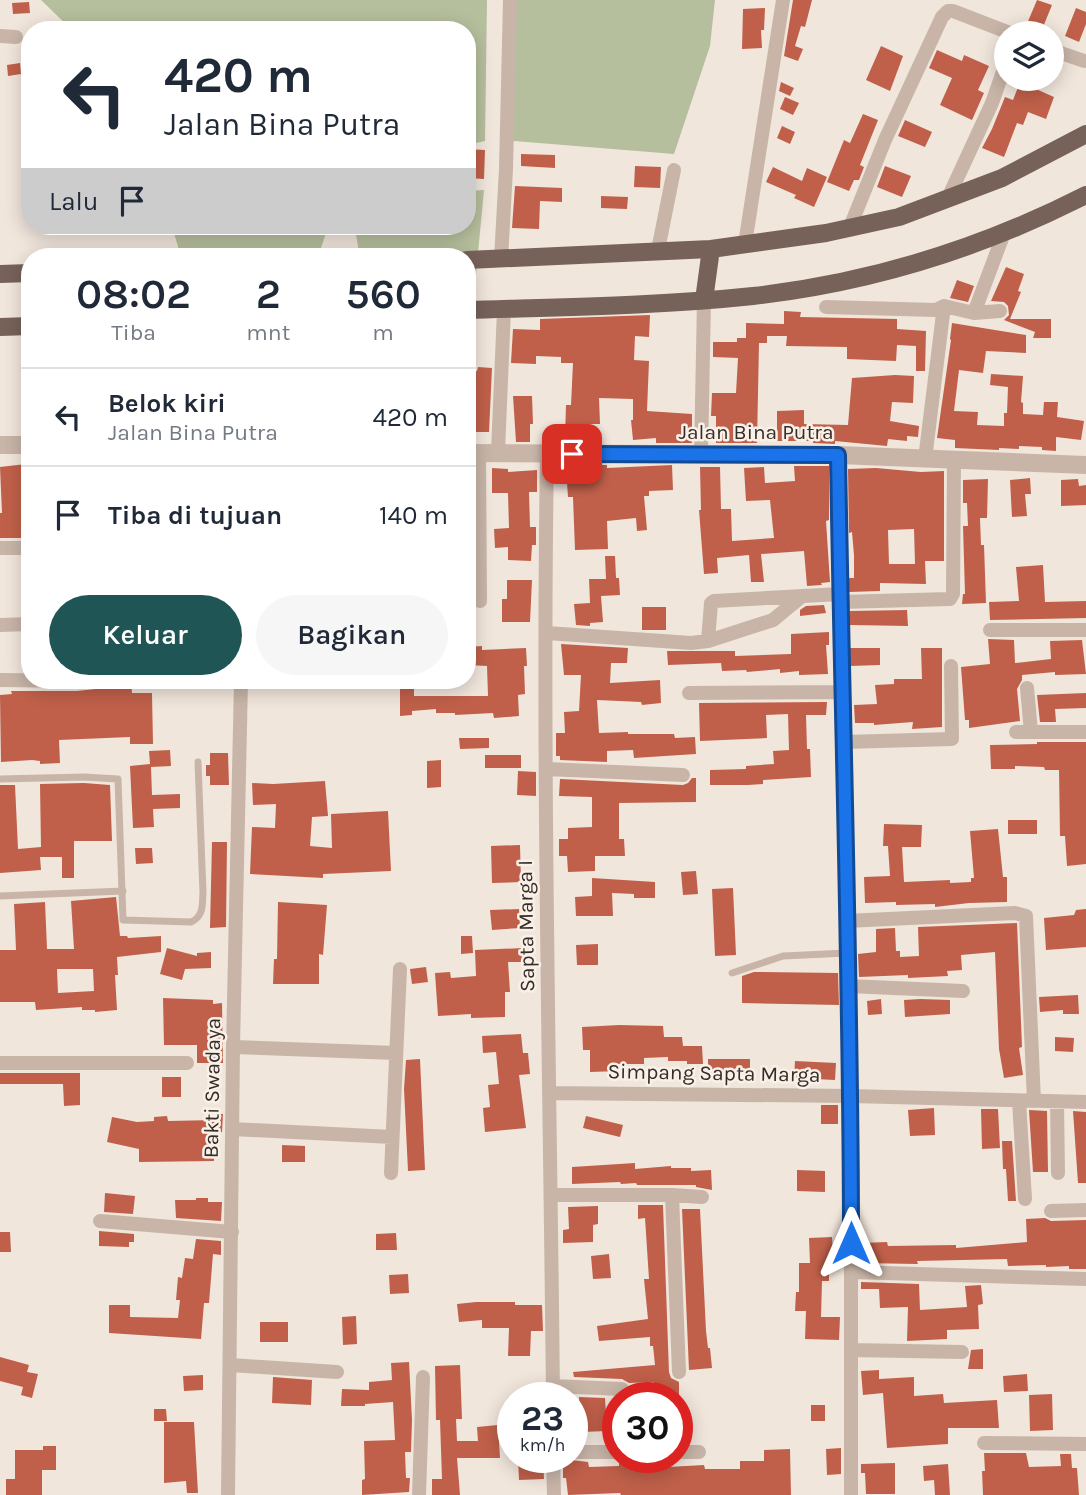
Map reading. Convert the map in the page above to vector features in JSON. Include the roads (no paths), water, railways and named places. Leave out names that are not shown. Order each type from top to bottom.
[{"type":"main road","points":[[476,260],[711,249],[826,233],[899,217],[1002,178],[1086,134]]},
{"type":"main road","points":[[476,310],[704,300],[755,296],[829,284],[909,265],[1004,233],[1086,195]]},
{"type":"main road","points":[[704,300],[711,249]]},
{"type":"main road","points":[[0,274],[21,273]]},
{"type":"main road","points":[[0,327],[21,326]]},
{"type":"street","points":[[501,259],[510,0]]},
{"type":"street","points":[[745,244],[783,0]]},
{"type":"street","points":[[850,227],[885,140],[942,17],[948,11],[953,11],[994,27]]},
{"type":"street","points":[[0,36],[16,37]]},
{"type":"street","points":[[1064,54],[1084,61]]},
{"type":"street","points":[[948,198],[996,91]]},
{"type":"street","points":[[658,250],[674,170]]},
{"type":"street","points":[[974,313],[1004,233]]},
{"type":"street","points":[[701,455],[704,300]]},
{"type":"street","points":[[925,459],[944,306]]},
{"type":"street","points":[[827,307],[936,310],[944,306],[974,313],[1000,311]]},
{"type":"street","points":[[498,452],[504,309]]},
{"type":"street","points":[[0,445],[21,445]]},
{"type":"street","name":"Jalan Bina Putra","points":[[476,453],[838,455],[1086,465]]},
{"type":"street","name":"Sapta Marga I","points":[[547,453],[547,935],[553,1382]]},
{"type":"street","points":[[838,455],[851,1096],[851,1495]]},
{"type":"street","points":[[708,641],[711,603],[714,601],[802,596],[950,599],[953,594],[954,461]]},
{"type":"street","points":[[476,516],[480,601]]},
{"type":"street","points":[[0,548],[21,548]]},
{"type":"street","points":[[547,633],[691,643],[708,641],[779,617],[802,596]]},
{"type":"street","points":[[0,625],[21,624]]},
{"type":"street","points":[[990,630],[1086,630]]},
{"type":"street","points":[[842,742],[952,739],[951,666]]},
{"type":"street","points":[[0,680],[21,680]]},
{"type":"street","points":[[1027,688],[1023,732],[1086,732]]},
{"type":"street","name":"Bakti Swadaya","points":[[228,1495],[233,1047],[241,689]]},
{"type":"street","points":[[689,693],[841,692]]},
{"type":"street","points":[[547,769],[683,775]]},
{"type":"street","points":[[846,921],[1015,913],[1026,916],[1025,1199]]},
{"type":"street","points":[[391,1173],[400,969]]},
{"type":"street","points":[[849,986],[963,991]]},
{"type":"street","points":[[233,1047],[396,1054]]},
{"type":"street","points":[[0,1063],[187,1063]]},
{"type":"street","name":"Simpang Sapta Marga","points":[[551,1093],[1086,1102]]},
{"type":"street","points":[[1057,1102],[1058,1173]]},
{"type":"street","points":[[233,1129],[392,1136]]},
{"type":"street","points":[[551,1195],[702,1197]]},
{"type":"street","points":[[672,1195],[679,1371]]},
{"type":"street","points":[[1051,1211],[1086,1210]]},
{"type":"street","points":[[100,1220],[232,1231]]},
{"type":"street","points":[[851,1272],[1086,1279]]},
{"type":"street","points":[[851,1350],[962,1352]]},
{"type":"street","points":[[231,1365],[337,1372]]},
{"type":"street","points":[[419,1495],[423,1377]]},
{"type":"street","points":[[984,1443],[1086,1444]]},
{"type":"street","points":[[693,1452],[699,1452]]},
{"type":"street","points":[[553,1473],[554,1495]]},
{"type":"lane","points":[[0,779],[118,779],[125,921],[191,922],[199,918],[202,912],[203,893],[198,762]]},
{"type":"lane","points":[[0,896],[123,891]]},
{"type":"lane","points":[[732,973],[783,956],[848,953]]}]
